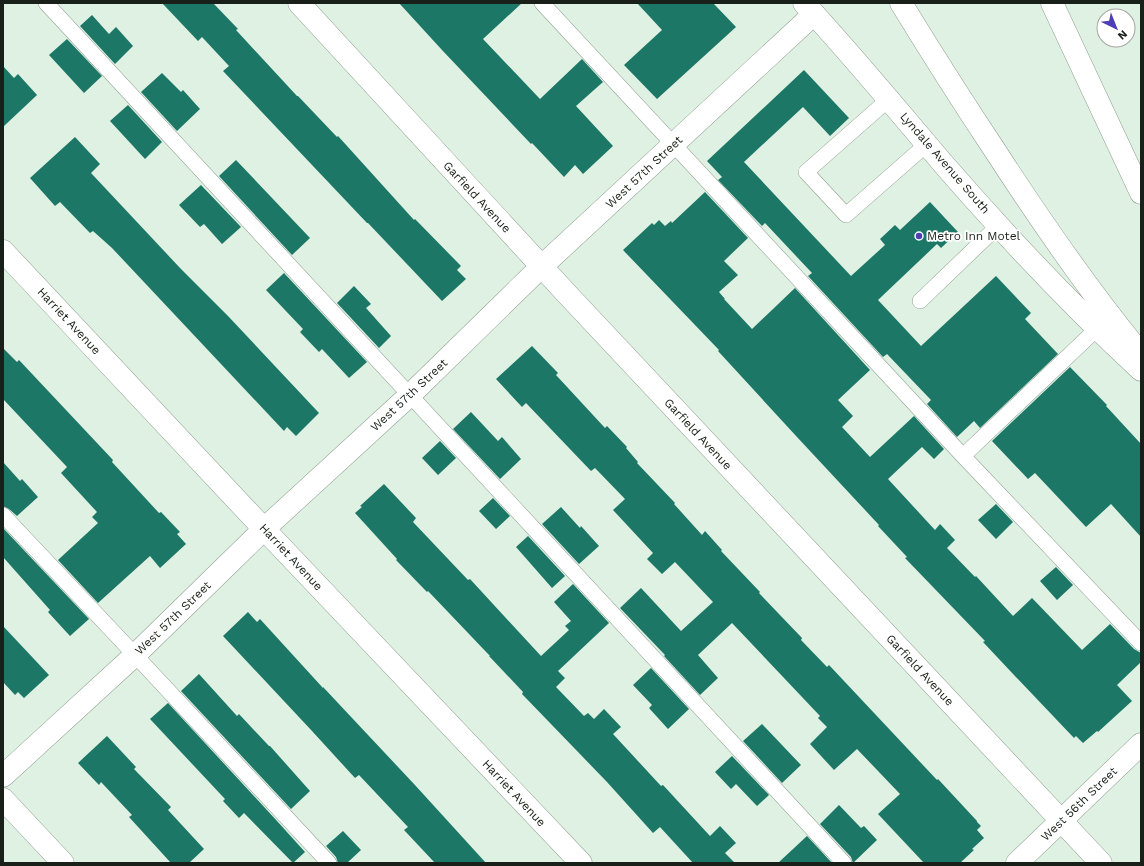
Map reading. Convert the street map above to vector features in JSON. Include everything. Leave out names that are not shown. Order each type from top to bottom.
[{"type":"street","name":"Garfield Avenue","points":[[299,3],[542,267],[1101,863]]},
{"type":"street","points":[[901,3],[1023,194],[1068,260],[1104,322],[1141,354]]},
{"type":"street","points":[[1052,3],[1141,193]]},
{"type":"street","name":"West 57th Street","points":[[3,776],[135,654],[264,529],[410,395],[542,267],[673,145],[809,8]]},
{"type":"street","name":"Lyndale Avenue South","points":[[809,8],[999,226],[1050,281],[1104,322],[1141,370]]},
{"type":"street","name":"Harriet Avenue","points":[[3,251],[581,863]]},
{"type":"street","name":"West 56th Street","points":[[1017,863],[1141,744]]},
{"type":"street","points":[[3,800],[63,863]]},
{"type":"lane","points":[[46,3],[844,863]]},
{"type":"lane","points":[[542,3],[964,456],[1141,643]]},
{"type":"lane","points":[[888,99],[806,172],[846,215],[927,144]]},
{"type":"lane","points":[[920,301],[999,226]]},
{"type":"lane","points":[[964,456],[1104,322]]},
{"type":"lane","points":[[3,515],[135,654],[329,863]]},
{"type":"building","points":[[162,3],[214,4],[297,96],[337,137],[338,136],[414,220],[415,219],[461,266],[457,270],[466,279],[442,301],[223,71],[229,66],[202,37],[198,41]]},
{"type":"building","points":[[399,3],[522,3],[483,39],[540,99],[582,59],[603,82],[576,106],[613,146],[583,174],[575,165],[564,177],[532,143],[531,144]]},
{"type":"building","points":[[637,3],[713,3],[736,27],[657,99],[624,65],[662,30]]},
{"type":"building","points":[[92,15],[109,34],[116,27],[133,46],[115,64],[80,26]]},
{"type":"building","points":[[67,39],[102,76],[84,93],[49,55]]},
{"type":"building","points":[[3,66],[14,78],[18,74],[37,95],[3,127]]},
{"type":"building","name":"Metro Inn Motel","points":[[804,70],[849,118],[830,136],[803,107],[744,162],[851,276],[885,245],[880,239],[895,225],[900,230],[930,202],[958,232],[941,248],[937,244],[878,300],[921,346],[996,276],[1031,313],[1025,319],[1058,354],[980,428],[974,421],[957,437],[927,404],[931,400],[887,354],[883,357],[808,276],[812,273],[765,223],[762,226],[718,180],[722,177],[707,161]]},
{"type":"building","points":[[162,73],[181,92],[183,90],[200,109],[177,131],[141,92]]},
{"type":"building","points":[[128,105],[162,142],[145,159],[110,121]]},
{"type":"building","points":[[75,137],[100,164],[91,173],[319,413],[296,436],[287,427],[284,431],[112,248],[93,231],[90,233],[60,202],[55,206],[30,178]]},
{"type":"building","points":[[236,160],[310,238],[292,255],[219,176]]},
{"type":"building","points":[[201,185],[241,227],[222,244],[204,224],[200,227],[179,205]]},
{"type":"building","points":[[705,192],[748,238],[724,261],[738,275],[719,292],[724,299],[752,329],[795,288],[870,370],[838,400],[853,416],[842,427],[870,457],[914,416],[944,449],[934,459],[922,447],[888,479],[935,530],[940,524],[955,540],[947,548],[975,577],[976,576],[1013,616],[1032,598],[1082,650],[1110,624],[1134,649],[1141,653],[1141,662],[1117,685],[1132,701],[1098,732],[1097,731],[1083,743],[1076,736],[1074,738],[983,642],[985,641],[905,558],[907,557],[878,526],[879,525],[718,351],[719,350],[623,250],[652,223],[654,225],[659,220],[665,226],[671,221],[672,223]]},
{"type":"building","points":[[284,273],[367,362],[349,378],[322,349],[319,352],[300,332],[303,329],[266,290]]},
{"type":"building","points":[[354,286],[371,304],[366,308],[391,336],[379,348],[337,303]]},
{"type":"building","points":[[532,346],[558,373],[556,375],[605,428],[607,426],[627,447],[626,448],[638,462],[637,463],[675,503],[674,504],[702,535],[705,531],[722,550],[721,551],[760,592],[759,593],[802,638],[801,640],[827,667],[829,665],[977,821],[981,826],[977,830],[984,838],[960,863],[924,863],[878,814],[900,794],[857,749],[834,770],[810,744],[827,727],[818,718],[820,716],[732,623],[698,655],[718,678],[700,695],[664,656],[665,655],[620,608],[641,588],[681,631],[713,602],[675,562],[662,574],[647,559],[653,553],[613,510],[625,499],[595,468],[591,471],[526,403],[522,407],[496,379]]},
{"type":"building","points":[[3,348],[17,362],[19,360],[113,460],[112,462],[159,513],[161,512],[180,532],[177,534],[186,544],[160,568],[150,556],[98,603],[58,560],[98,523],[92,517],[97,512],[61,473],[67,467],[3,399]]},
{"type":"building","points":[[1070,367],[1107,405],[1106,406],[1141,444],[1141,537],[1111,504],[1086,527],[1035,473],[1028,479],[992,441]]},
{"type":"building","points":[[471,412],[498,441],[502,437],[521,459],[500,479],[453,429]]},
{"type":"building","points":[[440,441],[456,458],[438,475],[422,458]]},
{"type":"building","points":[[3,462],[20,481],[22,479],[38,497],[17,516],[3,506]]},
{"type":"building","points":[[384,484],[416,518],[413,522],[468,580],[470,579],[541,656],[569,630],[565,626],[571,621],[554,602],[573,584],[609,623],[558,671],[565,678],[556,687],[584,716],[588,713],[594,719],[604,709],[621,727],[613,734],[710,836],[720,826],[736,843],[725,853],[735,863],[693,863],[660,827],[653,833],[607,782],[522,694],[523,692],[490,656],[396,560],[397,559],[355,513],[362,507],[360,506]]},
{"type":"building","points":[[493,498],[510,516],[496,529],[479,511]]},
{"type":"building","points":[[996,504],[1013,522],[996,539],[978,520]]},
{"type":"building","points":[[561,507],[599,546],[579,564],[542,524]]},
{"type":"building","points":[[3,528],[89,619],[70,636],[48,612],[50,610],[3,557]]},
{"type":"building","points":[[528,536],[565,576],[552,588],[516,547]]},
{"type":"building","points":[[1056,567],[1073,585],[1057,600],[1040,581]]},
{"type":"building","points":[[248,612],[257,622],[260,619],[486,863],[435,863],[404,830],[408,827],[359,775],[355,778],[223,636]]},
{"type":"building","points":[[3,626],[49,675],[24,698],[18,692],[15,695],[3,682]]},
{"type":"building","points":[[651,668],[689,709],[668,729],[649,708],[652,705],[633,685]]},
{"type":"building","points":[[199,674],[237,716],[239,714],[270,746],[310,791],[291,809],[181,691]]},
{"type":"building","points":[[168,703],[305,852],[293,863],[244,813],[239,818],[223,801],[225,799],[150,719]]},
{"type":"building","points":[[762,724],[801,765],[782,783],[743,741]]},
{"type":"building","points":[[107,736],[136,767],[134,769],[171,807],[168,810],[204,849],[189,863],[171,863],[129,817],[132,815],[101,782],[99,785],[78,763]]},
{"type":"building","points":[[732,756],[769,795],[757,806],[736,784],[731,789],[715,772]]},
{"type":"building","points":[[839,805],[861,828],[864,826],[877,840],[853,863],[851,857],[820,824]]},
{"type":"building","points":[[343,831],[361,850],[347,863],[338,863],[336,857],[326,846]]},
{"type":"building","points":[[807,836],[832,863],[778,863]]},
{"type":"place","name":"Metro Inn Motel","points":[[919,236]]}]
